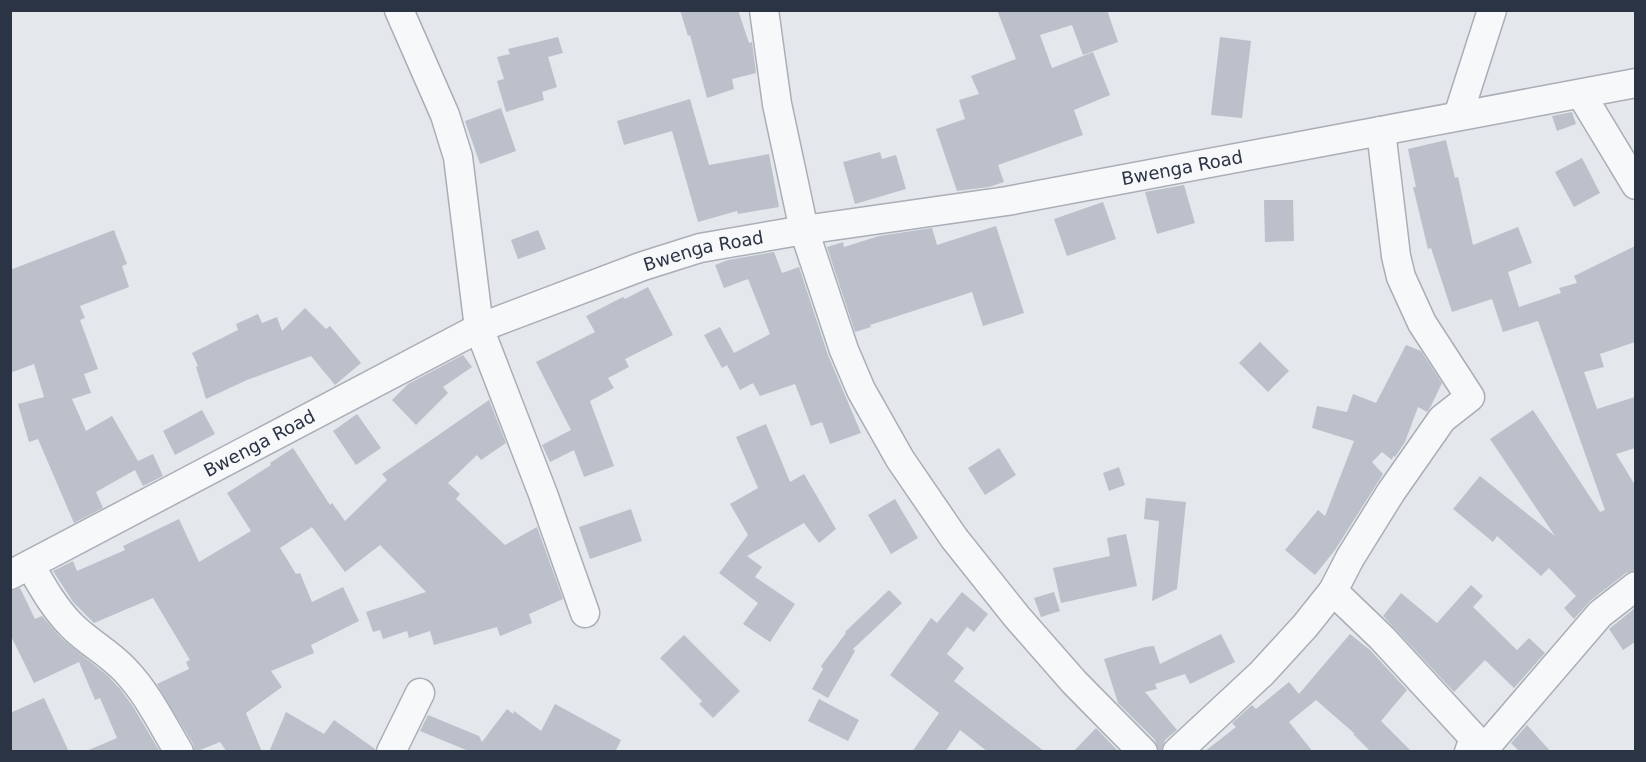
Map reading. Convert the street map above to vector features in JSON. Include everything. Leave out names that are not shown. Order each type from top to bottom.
[{"type":"street","points":[[399,10],[445,116],[458,157],[479,328],[547,504],[585,613]]},
{"type":"street","points":[[764,10],[777,104],[804,230],[844,350],[861,390],[900,459],[954,538],[1017,617],[1074,682],[1143,752]]},
{"type":"street","points":[[1458,116],[1492,10]]},
{"type":"street","name":"Bwenga Road","points":[[20,570],[479,328],[643,266],[700,248],[804,230],[1007,201],[1635,83]]},
{"type":"street","points":[[1581,94],[1635,185]]},
{"type":"street","points":[[1177,752],[1262,672],[1305,626],[1333,591],[1350,558],[1391,492],[1442,419],[1470,398],[1422,323],[1401,277],[1396,256],[1382,131]]},
{"type":"street","points":[[20,570],[46,595],[70,624],[126,671],[153,708],[179,752]]},
{"type":"street","points":[[1333,591],[1382,639],[1478,747],[1600,614],[1635,586]]},
{"type":"street","points":[[391,752],[420,693]]},
{"type":"building","points":[[680,10],[738,10],[749,43],[752,42],[756,73],[732,79],[734,89],[707,98],[690,35],[688,36]]},
{"type":"building","points":[[997,10],[1107,10],[1118,42],[1083,55],[1072,25],[1040,35],[1052,68],[1093,52],[1110,95],[1074,110],[1083,135],[998,165],[1004,182],[989,187],[957,191],[936,129],[965,119],[959,100],[979,94],[971,76],[1016,59]]},
{"type":"building","points":[[558,37],[563,53],[548,57],[557,87],[542,92],[544,100],[506,112],[497,81],[504,79],[497,57],[510,54],[508,49]]},
{"type":"building","points":[[1220,37],[1251,41],[1242,118],[1211,115]]},
{"type":"building","points":[[690,99],[709,165],[769,154],[779,207],[738,214],[737,211],[698,222],[672,131],[624,145],[617,121]]},
{"type":"building","points":[[501,108],[516,151],[480,164],[465,121]]},
{"type":"building","points":[[1572,112],[1576,124],[1557,131],[1552,116]]},
{"type":"building","points":[[1446,140],[1455,178],[1458,177],[1473,245],[1518,227],[1532,263],[1508,272],[1519,307],[1561,293],[1559,288],[1577,283],[1574,276],[1635,246],[1635,342],[1600,354],[1604,367],[1584,372],[1597,409],[1635,397],[1635,448],[1616,454],[1635,485],[1635,570],[1626,573],[1590,601],[1574,619],[1564,608],[1576,596],[1549,568],[1541,576],[1497,536],[1493,542],[1453,509],[1480,476],[1555,536],[1490,439],[1533,410],[1600,512],[1605,510],[1538,321],[1503,332],[1492,299],[1452,312],[1431,248],[1428,249],[1413,187],[1416,187],[1408,149]]},
{"type":"building","points":[[880,152],[882,159],[896,155],[906,189],[855,204],[843,162]]},
{"type":"building","points":[[1582,158],[1600,193],[1574,207],[1555,172]]},
{"type":"building","points":[[1184,185],[1195,223],[1157,234],[1145,192]]},
{"type":"building","points":[[1264,200],[1293,200],[1294,241],[1265,242]]},
{"type":"building","points":[[1103,202],[1116,239],[1067,256],[1054,219]]},
{"type":"building","points":[[996,226],[1024,313],[983,326],[972,292],[855,332],[827,247],[843,242],[844,247],[879,236],[932,228],[937,245]]},
{"type":"building","points":[[114,230],[127,264],[122,266],[129,287],[80,306],[85,318],[80,320],[98,369],[84,374],[91,393],[72,399],[86,431],[112,416],[138,461],[153,454],[163,476],[143,486],[135,470],[96,492],[103,508],[74,523],[38,439],[29,442],[18,404],[44,397],[34,364],[10,373],[10,270]]},
{"type":"building","points":[[538,230],[546,249],[518,259],[511,240]]},
{"type":"building","points":[[774,252],[782,273],[799,267],[828,355],[861,433],[830,444],[822,422],[811,426],[795,384],[760,396],[753,383],[740,390],[727,365],[722,368],[704,335],[720,327],[734,353],[770,334],[748,279],[724,288],[715,265],[728,260]]},
{"type":"building","points":[[648,287],[673,335],[625,359],[629,367],[608,378],[614,388],[590,401],[614,466],[584,477],[574,450],[550,462],[542,445],[571,430],[536,362],[595,332],[586,316]]},
{"type":"building","points":[[305,308],[326,329],[330,326],[361,363],[335,385],[311,356],[247,380],[206,399],[196,367],[198,366],[192,353],[238,330],[236,324],[258,314],[262,323],[277,317],[282,331]]},
{"type":"building","points":[[1260,342],[1289,371],[1268,392],[1239,363]]},
{"type":"building","points":[[1406,345],[1421,351],[1442,383],[1427,412],[1418,407],[1405,442],[1395,457],[1393,456],[1392,460],[1382,452],[1372,462],[1383,474],[1335,550],[1315,575],[1285,550],[1318,510],[1325,516],[1354,441],[1312,428],[1317,406],[1347,412],[1353,394],[1376,403]]},
{"type":"building","points":[[463,355],[472,367],[443,387],[448,393],[416,425],[392,400],[408,384]]},
{"type":"building","points":[[489,400],[506,443],[481,460],[477,455],[448,483],[460,494],[456,499],[505,545],[537,527],[563,599],[529,614],[532,623],[500,636],[497,627],[434,645],[430,631],[409,638],[407,631],[383,639],[380,630],[373,632],[366,612],[426,592],[380,545],[345,572],[312,527],[280,548],[296,574],[300,573],[312,602],[343,587],[359,621],[311,645],[314,653],[271,671],[282,687],[246,713],[262,752],[227,752],[220,742],[195,752],[193,744],[157,684],[189,669],[186,662],[190,660],[153,598],[94,623],[73,602],[53,571],[73,561],[77,571],[125,550],[123,546],[179,519],[199,562],[251,531],[227,493],[293,448],[330,505],[332,503],[345,521],[387,480],[382,474]]},
{"type":"building","points":[[202,410],[215,434],[175,455],[163,431]]},
{"type":"building","points":[[357,414],[381,448],[356,465],[333,431]]},
{"type":"building","points":[[766,424],[790,482],[804,474],[836,529],[819,543],[804,523],[747,556],[762,567],[755,577],[795,604],[770,642],[743,624],[758,603],[719,573],[748,535],[730,504],[758,488],[736,437]]},
{"type":"building","points":[[999,448],[1016,475],[985,495],[968,468]]},
{"type":"building","points":[[1119,467],[1125,485],[1109,491],[1103,473]]},
{"type":"building","points":[[1146,498],[1186,502],[1177,589],[1152,601],[1159,521],[1144,519]]},
{"type":"building","points":[[895,499],[918,538],[891,554],[868,515]]},
{"type":"building","points":[[631,509],[642,541],[590,559],[579,527]]},
{"type":"building","points":[[1126,534],[1137,586],[1061,603],[1053,568],[1110,556],[1107,538]]},
{"type":"building","points":[[1471,585],[1483,596],[1473,607],[1517,650],[1529,638],[1545,653],[1514,688],[1485,660],[1454,692],[1383,616],[1401,593],[1437,623]]},
{"type":"building","points":[[20,588],[35,619],[42,616],[61,638],[108,676],[121,690],[160,752],[84,752],[117,738],[100,698],[95,700],[79,662],[34,683],[10,634],[10,591]]},
{"type":"building","points":[[889,590],[902,603],[853,649],[855,651],[828,698],[812,689],[823,669],[821,666],[845,632]]},
{"type":"building","points":[[962,592],[988,614],[974,632],[967,627],[947,654],[964,668],[954,681],[1045,752],[988,752],[960,730],[945,752],[912,752],[939,713],[890,675],[931,618],[937,623]]},
{"type":"building","points":[[1054,592],[1060,611],[1041,617],[1034,598]]},
{"type":"building","points":[[1635,608],[1635,642],[1623,650],[1609,629]]},
{"type":"building","points":[[1221,634],[1235,662],[1190,684],[1185,674],[1155,684],[1157,689],[1145,692],[1177,730],[1165,740],[1159,752],[1155,740],[1118,703],[1104,659],[1154,646],[1160,664]]},
{"type":"building","points":[[1350,634],[1370,650],[1407,690],[1381,721],[1412,752],[1371,752],[1353,734],[1355,734],[1316,700],[1289,722],[1313,752],[1204,752],[1236,727],[1232,723],[1252,705],[1256,709],[1289,682],[1299,694]]},
{"type":"building","points":[[684,635],[740,691],[713,718],[699,704],[702,701],[660,658]]},
{"type":"building","points":[[44,698],[69,752],[10,752],[10,713]]},
{"type":"building","points":[[819,699],[859,720],[848,741],[808,721]]},
{"type":"building","points":[[555,704],[621,740],[615,752],[471,752],[420,731],[428,715],[479,736],[482,742],[507,709],[513,714],[514,711],[541,731]]},
{"type":"building","points":[[286,712],[324,734],[334,720],[375,749],[375,752],[269,752]]},
{"type":"building","points":[[1527,725],[1551,752],[1520,752],[1511,743]]},
{"type":"building","points":[[1096,728],[1119,752],[1073,752]]}]
